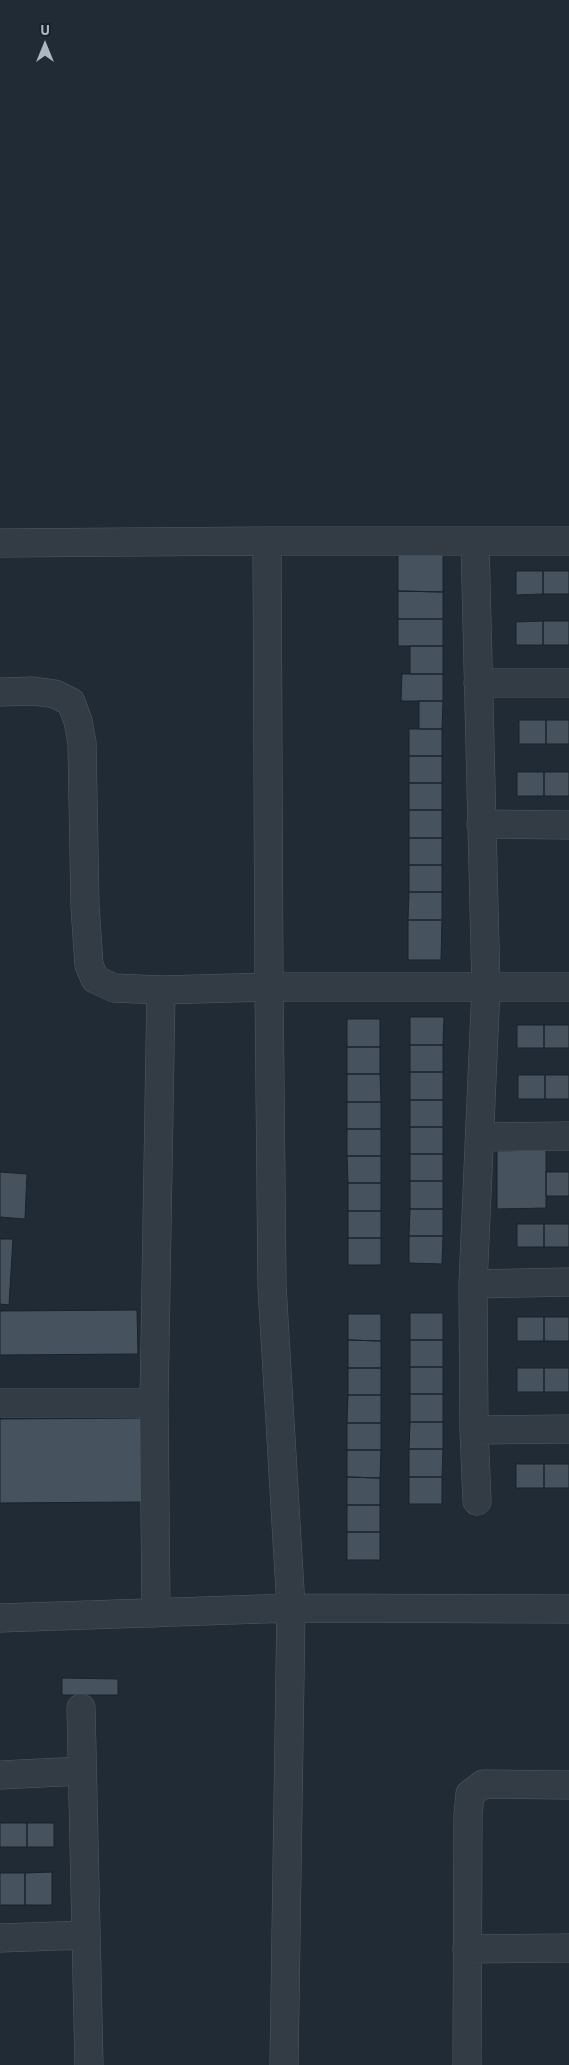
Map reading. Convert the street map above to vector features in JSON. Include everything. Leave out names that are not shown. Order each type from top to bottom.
[{"type":"street","points":[[267,541],[272,1286],[291,1608],[284,2065]]},
{"type":"street","points":[[0,543],[569,541]]},
{"type":"street","points":[[475,542],[486,987],[481,1137],[473,1284],[474,1430],[477,1501]]},
{"type":"street","points":[[478,683],[569,683]]},
{"type":"street","points":[[0,692],[33,691],[55,694],[71,702],[78,721],[82,743],[85,906],[89,965],[95,979],[114,988],[161,990],[269,987],[569,987]]},
{"type":"street","points":[[481,824],[569,826]]},
{"type":"street","points":[[156,1613],[154,1404],[161,990]]},
{"type":"street","points":[[481,1137],[569,1136]]},
{"type":"street","points":[[473,1284],[569,1282]]},
{"type":"street","points":[[0,1403],[154,1404]]},
{"type":"street","points":[[474,1430],[569,1430]]},
{"type":"street","points":[[0,1618],[291,1608],[569,1609]]},
{"type":"street","points":[[81,1708],[89,2065]]},
{"type":"street","points":[[0,1775],[82,1772]]},
{"type":"street","points":[[467,2065],[468,1815],[470,1794],[483,1784],[569,1785]]},
{"type":"street","points":[[0,1938],[86,1935]]},
{"type":"street","points":[[467,1949],[569,1948]]},
{"type":"building","points":[[398,555],[443,555],[443,592],[398,591]]},
{"type":"building","points":[[516,571],[543,571],[543,594],[516,595]]},
{"type":"building","points":[[543,571],[569,571],[569,594],[543,594]]},
{"type":"building","points":[[398,591],[443,592],[443,619],[398,619]]},
{"type":"building","points":[[398,619],[443,619],[443,646],[398,646]]},
{"type":"building","points":[[543,621],[569,621],[569,645],[543,645]]},
{"type":"building","points":[[543,621],[543,645],[516,645],[516,622]]},
{"type":"building","points":[[410,646],[443,646],[443,674],[410,674]]},
{"type":"building","points":[[402,674],[443,674],[443,701],[401,701]]},
{"type":"building","points":[[419,701],[443,701],[442,729],[419,729]]},
{"type":"building","points":[[519,720],[546,720],[546,744],[519,744]]},
{"type":"building","points":[[546,720],[569,720],[569,744],[546,744]]},
{"type":"building","points":[[409,729],[442,729],[442,756],[409,756]]},
{"type":"building","points":[[409,756],[442,756],[442,783],[409,783]]},
{"type":"building","points":[[517,772],[544,772],[544,796],[517,796]]},
{"type":"building","points":[[544,772],[569,772],[569,796],[544,796]]},
{"type":"building","points":[[409,783],[442,783],[442,810],[409,810]]},
{"type":"building","points":[[409,810],[442,810],[442,838],[409,838]]},
{"type":"building","points":[[409,838],[442,838],[442,865],[409,865]]},
{"type":"building","points":[[409,865],[442,865],[442,892],[409,892]]},
{"type":"building","points":[[409,892],[442,892],[442,920],[408,920]]},
{"type":"building","points":[[408,920],[442,920],[441,960],[408,960]]},
{"type":"building","points":[[410,1017],[444,1017],[443,1045],[410,1045]]},
{"type":"building","points":[[347,1019],[380,1019],[380,1047],[347,1047]]},
{"type":"building","points":[[517,1025],[544,1025],[544,1048],[517,1048]]},
{"type":"building","points":[[544,1025],[569,1025],[569,1048],[544,1048]]},
{"type":"building","points":[[410,1045],[443,1045],[443,1072],[410,1072]]},
{"type":"building","points":[[347,1047],[380,1047],[380,1074],[347,1074]]},
{"type":"building","points":[[410,1072],[443,1072],[443,1100],[410,1100]]},
{"type":"building","points":[[347,1074],[380,1074],[381,1102],[347,1102]]},
{"type":"building","points":[[518,1075],[545,1075],[545,1099],[518,1099]]},
{"type":"building","points":[[545,1075],[569,1075],[569,1099],[545,1099]]},
{"type":"building","points":[[410,1100],[443,1100],[443,1127],[410,1127]]},
{"type":"building","points":[[347,1102],[381,1102],[381,1129],[347,1129]]},
{"type":"building","points":[[410,1127],[443,1127],[443,1154],[410,1154]]},
{"type":"building","points":[[347,1129],[381,1129],[381,1156],[347,1156]]},
{"type":"building","points":[[546,1150],[546,1208],[497,1209],[497,1151]]},
{"type":"building","points":[[410,1154],[443,1154],[443,1181],[410,1181]]},
{"type":"building","points":[[347,1156],[381,1156],[381,1183],[348,1183]]},
{"type":"building","points":[[0,1172],[27,1174],[25,1219],[0,1217]]},
{"type":"building","points":[[546,1172],[569,1172],[569,1196],[546,1196]]},
{"type":"building","points":[[410,1181],[443,1181],[443,1209],[410,1209]]},
{"type":"building","points":[[348,1183],[381,1183],[381,1211],[348,1211]]},
{"type":"building","points":[[410,1209],[443,1209],[443,1236],[409,1236]]},
{"type":"building","points":[[348,1211],[381,1211],[381,1238],[348,1238]]},
{"type":"building","points":[[517,1224],[544,1224],[544,1247],[517,1247]]},
{"type":"building","points":[[544,1224],[569,1224],[569,1247],[544,1247]]},
{"type":"building","points":[[409,1236],[443,1236],[442,1264],[409,1263]]},
{"type":"building","points":[[348,1238],[381,1238],[381,1265],[348,1265]]},
{"type":"building","points":[[0,1239],[13,1239],[9,1305],[0,1304]]},
{"type":"building","points":[[137,1310],[138,1354],[0,1355],[0,1311]]},
{"type":"building","points":[[410,1313],[443,1313],[443,1340],[410,1340]]},
{"type":"building","points":[[348,1314],[381,1314],[381,1341],[348,1340]]},
{"type":"building","points":[[517,1317],[544,1317],[544,1341],[517,1341]]},
{"type":"building","points":[[544,1317],[569,1317],[569,1341],[544,1341]]},
{"type":"building","points":[[348,1340],[381,1341],[381,1368],[348,1368]]},
{"type":"building","points":[[410,1340],[443,1340],[443,1367],[410,1367]]},
{"type":"building","points":[[410,1367],[443,1367],[443,1394],[410,1394]]},
{"type":"building","points":[[348,1368],[381,1368],[381,1395],[348,1395]]},
{"type":"building","points":[[517,1368],[544,1368],[544,1392],[517,1392]]},
{"type":"building","points":[[544,1368],[569,1368],[569,1392],[544,1392]]},
{"type":"building","points":[[410,1394],[443,1394],[443,1422],[410,1422]]},
{"type":"building","points":[[348,1395],[381,1395],[381,1423],[347,1423]]},
{"type":"building","points":[[144,1418],[144,1502],[0,1503],[0,1419]]},
{"type":"building","points":[[410,1422],[443,1422],[443,1449],[409,1449]]},
{"type":"building","points":[[347,1423],[381,1423],[381,1450],[347,1450]]},
{"type":"building","points":[[409,1449],[443,1449],[442,1477],[409,1477]]},
{"type":"building","points":[[347,1450],[381,1450],[380,1478],[347,1477]]},
{"type":"building","points":[[516,1464],[544,1464],[544,1488],[516,1488]]},
{"type":"building","points":[[544,1464],[569,1464],[569,1488],[544,1488]]},
{"type":"building","points":[[347,1477],[380,1478],[380,1505],[347,1505]]},
{"type":"building","points":[[409,1477],[442,1477],[442,1504],[409,1504]]},
{"type":"building","points":[[347,1505],[380,1505],[380,1532],[347,1532]]},
{"type":"building","points":[[347,1532],[380,1532],[380,1560],[347,1560]]},
{"type":"building","points":[[62,1678],[118,1679],[118,1695],[62,1695]]},
{"type":"building","points":[[0,1823],[27,1823],[27,1847],[0,1847]]},
{"type":"building","points":[[27,1823],[54,1823],[54,1847],[27,1847]]},
{"type":"building","points":[[52,1872],[52,1905],[25,1905],[25,1873]]},
{"type":"building","points":[[0,1873],[25,1873],[25,1905],[0,1905]]}]
